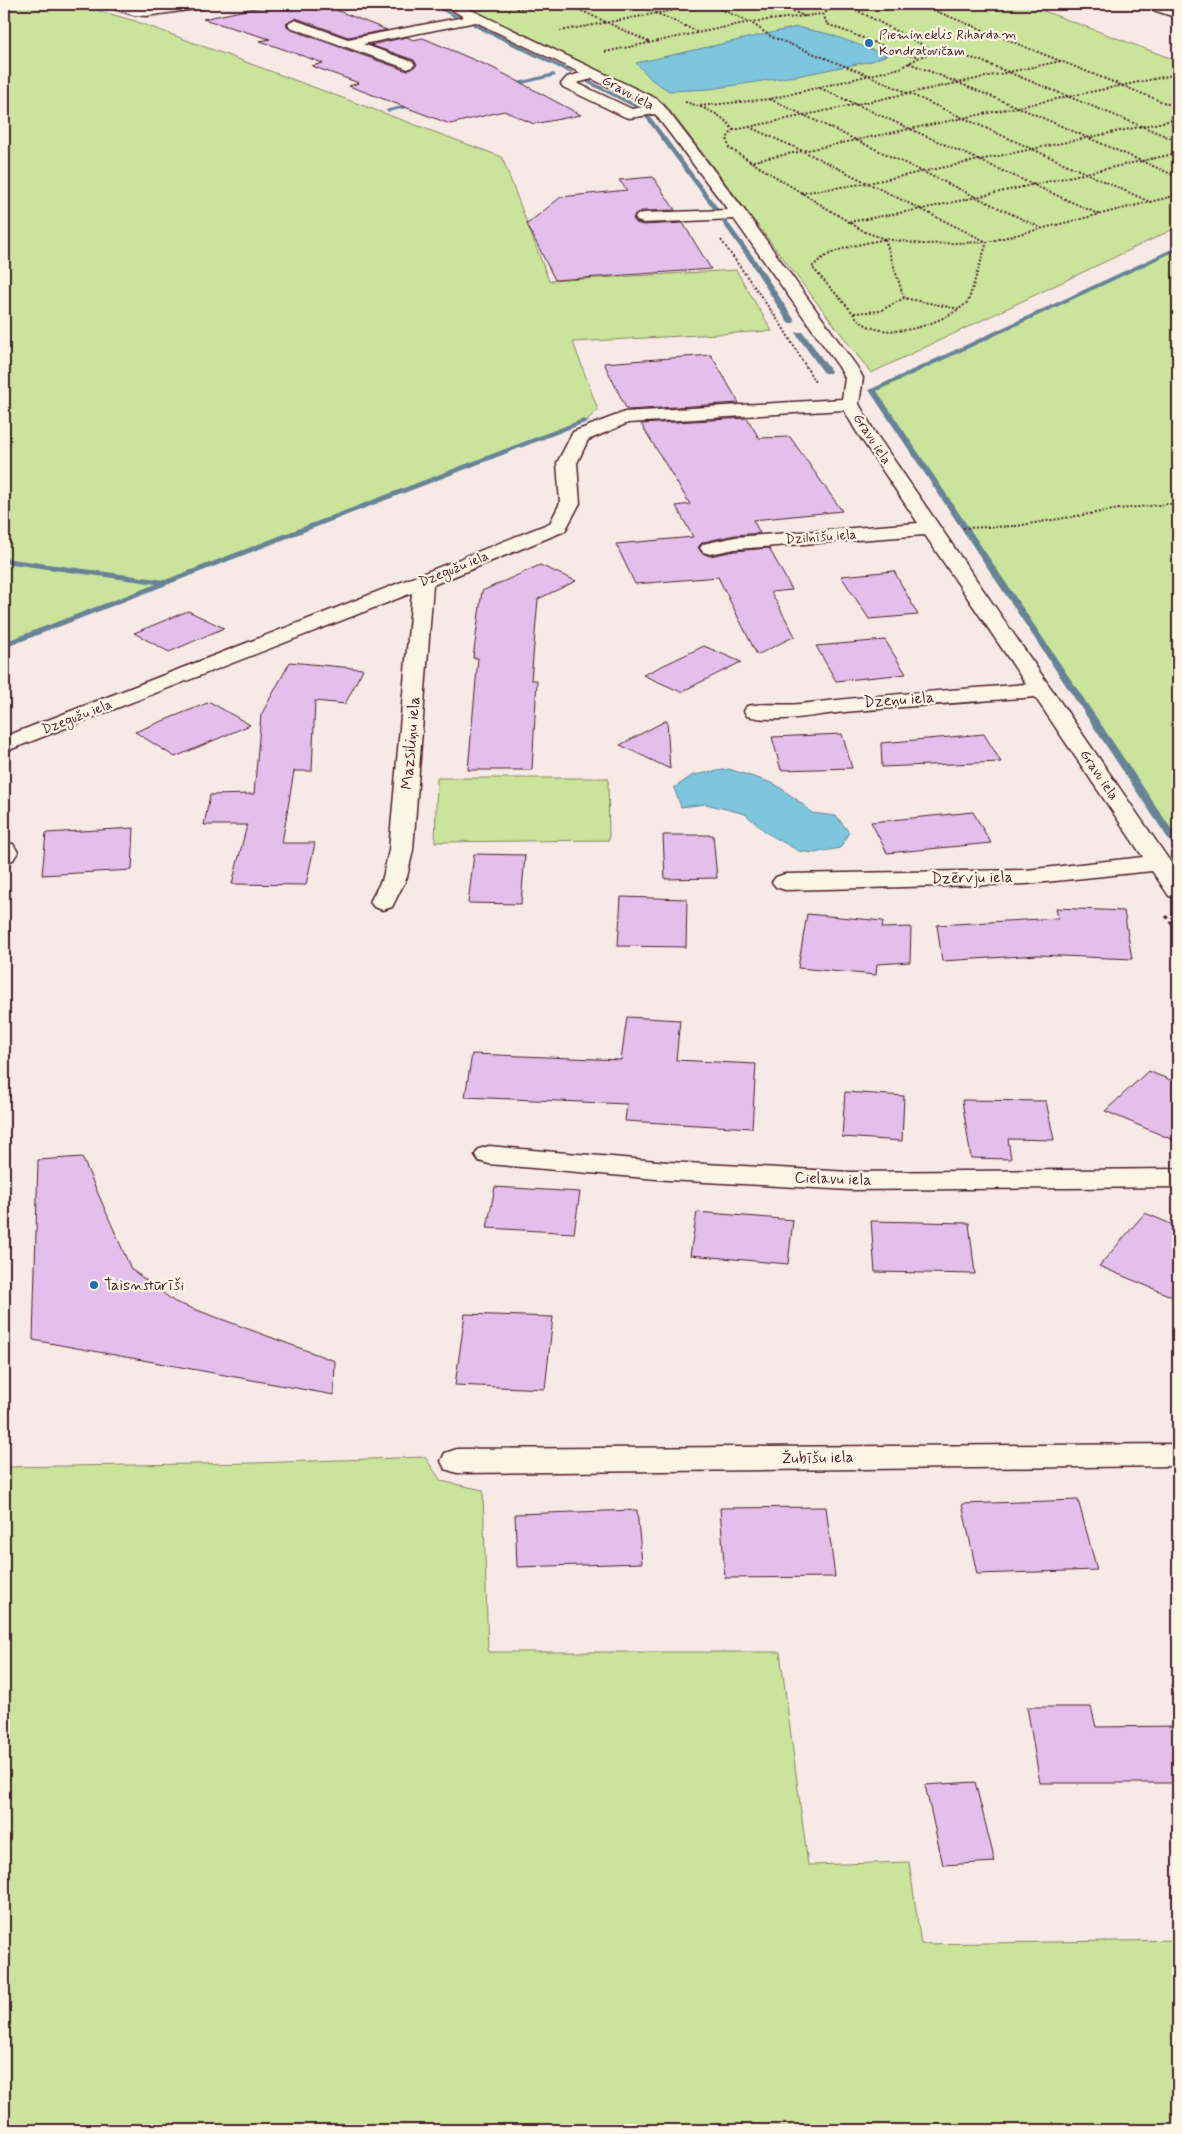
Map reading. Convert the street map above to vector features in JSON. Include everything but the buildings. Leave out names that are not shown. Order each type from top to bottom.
[{"type":"street","points":[[113,4],[134,11],[146,12],[203,4]]},
{"type":"street","name":"Gravu iela","points":[[449,4],[652,102],[659,108],[739,214],[848,367],[854,378],[850,404],[866,431],[1178,891]]},
{"type":"street","points":[[1149,4],[1178,14]]},
{"type":"street","points":[[347,43],[478,18]]},
{"type":"street","points":[[296,24],[408,65]]},
{"type":"street","points":[[593,74],[572,80],[568,84],[630,114],[659,108]]},
{"type":"street","points":[[643,218],[739,214]]},
{"type":"street","name":"Dzegužu iela","points":[[4,745],[423,582],[558,527],[570,503],[567,463],[580,436],[625,418],[850,404]]},
{"type":"street","name":"Dzilnīšu iela","points":[[710,548],[736,544],[932,528]]},
{"type":"street","name":"Mazsiliņu iela","points":[[383,902],[395,877],[401,850],[423,582]]},
{"type":"street","name":"Dzeņu iela","points":[[755,711],[797,711],[844,705],[1042,690]]},
{"type":"street","points":[[4,849],[6,852],[4,855]]},
{"type":"street","name":"Dzērvju iela","points":[[785,882],[1026,877],[1159,863]]},
{"type":"street","name":"Cielavu iela","points":[[489,1155],[668,1171],[850,1181],[1178,1178]]},
{"type":"street","name":"Žubīšu iela","points":[[457,1461],[1178,1455]]},
{"type":"path","points":[[513,10],[548,4]]},
{"type":"path","points":[[567,4],[649,42]]},
{"type":"path","points":[[637,4],[698,32]]},
{"type":"path","points":[[557,31],[708,4],[750,22],[772,37],[870,76],[1150,202]]},
{"type":"path","points":[[778,4],[807,17]]},
{"type":"path","points":[[604,53],[750,22],[823,14],[840,4]]},
{"type":"path","points":[[845,4],[936,52],[976,59],[1178,141]]},
{"type":"path","points":[[918,4],[1178,108]]},
{"type":"path","points":[[823,14],[828,24],[904,54],[920,58]]},
{"type":"path","points":[[733,130],[727,120],[699,106],[770,99],[820,88],[870,76],[936,52]]},
{"type":"path","points":[[1061,61],[733,130],[727,138],[729,148],[748,162],[865,232],[885,239],[923,244],[987,242],[1178,195]]},
{"type":"path","points":[[909,63],[1020,108],[1178,178]]},
{"type":"path","points":[[748,162],[1020,108],[1178,74]]},
{"type":"path","points":[[820,88],[1098,214]]},
{"type":"path","points":[[770,99],[1042,229]]},
{"type":"path","points":[[800,194],[868,183],[1178,119]]},
{"type":"path","points":[[749,127],[803,151],[987,242]]},
{"type":"path","points":[[848,222],[922,210],[1178,154]]},
{"type":"path","points":[[885,239],[839,251],[817,261],[812,268],[862,323],[875,329],[893,331],[915,328],[940,320],[961,309],[968,302],[987,242]]},
{"type":"path","points":[[885,239],[904,298]]},
{"type":"path","points":[[904,298],[961,309]]},
{"type":"path","points":[[854,313],[880,312],[894,306],[904,298]]},
{"type":"path","points":[[932,528],[1016,526],[1119,509],[1178,503]]},
{"type":"green space","points":[[4,4],[76,4],[135,21],[502,157],[549,281],[736,270],[772,331],[573,342],[598,410],[586,421],[4,645]]},
{"type":"green space","points":[[460,4],[1025,4],[1178,61],[1178,227],[871,373],[664,103]]},
{"type":"green space","points":[[1178,248],[1178,846],[873,390]]},
{"type":"green space","points":[[437,778],[608,778],[609,840],[435,842]]},
{"type":"green space","points":[[425,1457],[441,1481],[483,1490],[488,1652],[780,1652],[808,1865],[909,1862],[921,1944],[1178,1940],[1178,2130],[4,2130],[4,1467],[255,1463]]},
{"type":"water","points":[[797,27],[829,34],[887,55],[872,61],[802,75],[710,89],[669,91],[652,80],[636,63]]},
{"type":"water","points":[[729,769],[775,784],[812,813],[836,816],[849,832],[840,848],[814,853],[799,851],[767,833],[745,814],[706,804],[681,807],[674,788],[693,775]]},
{"type":"waterway","points":[[431,4],[456,16]]},
{"type":"waterway","points":[[475,25],[571,72]]},
{"type":"waterway","points":[[505,86],[554,75]]},
{"type":"waterway","points":[[589,82],[636,106]]},
{"type":"waterway","points":[[388,110],[418,104]]},
{"type":"waterway","points":[[647,116],[716,209]]},
{"type":"waterway","points":[[724,221],[752,259],[791,321]]},
{"type":"waterway","points":[[1178,248],[873,390],[1178,846]]},
{"type":"waterway","points":[[800,334],[827,371]]},
{"type":"waterway","points":[[4,645],[586,421]]},
{"type":"waterway","points":[[4,560],[163,582]]},
{"type":"place","name":"Piemineklis Rihardam Kondratovičam","points":[[869,43]]},
{"type":"place","name":"Taisnstūrīši","points":[[94,1285]]}]
